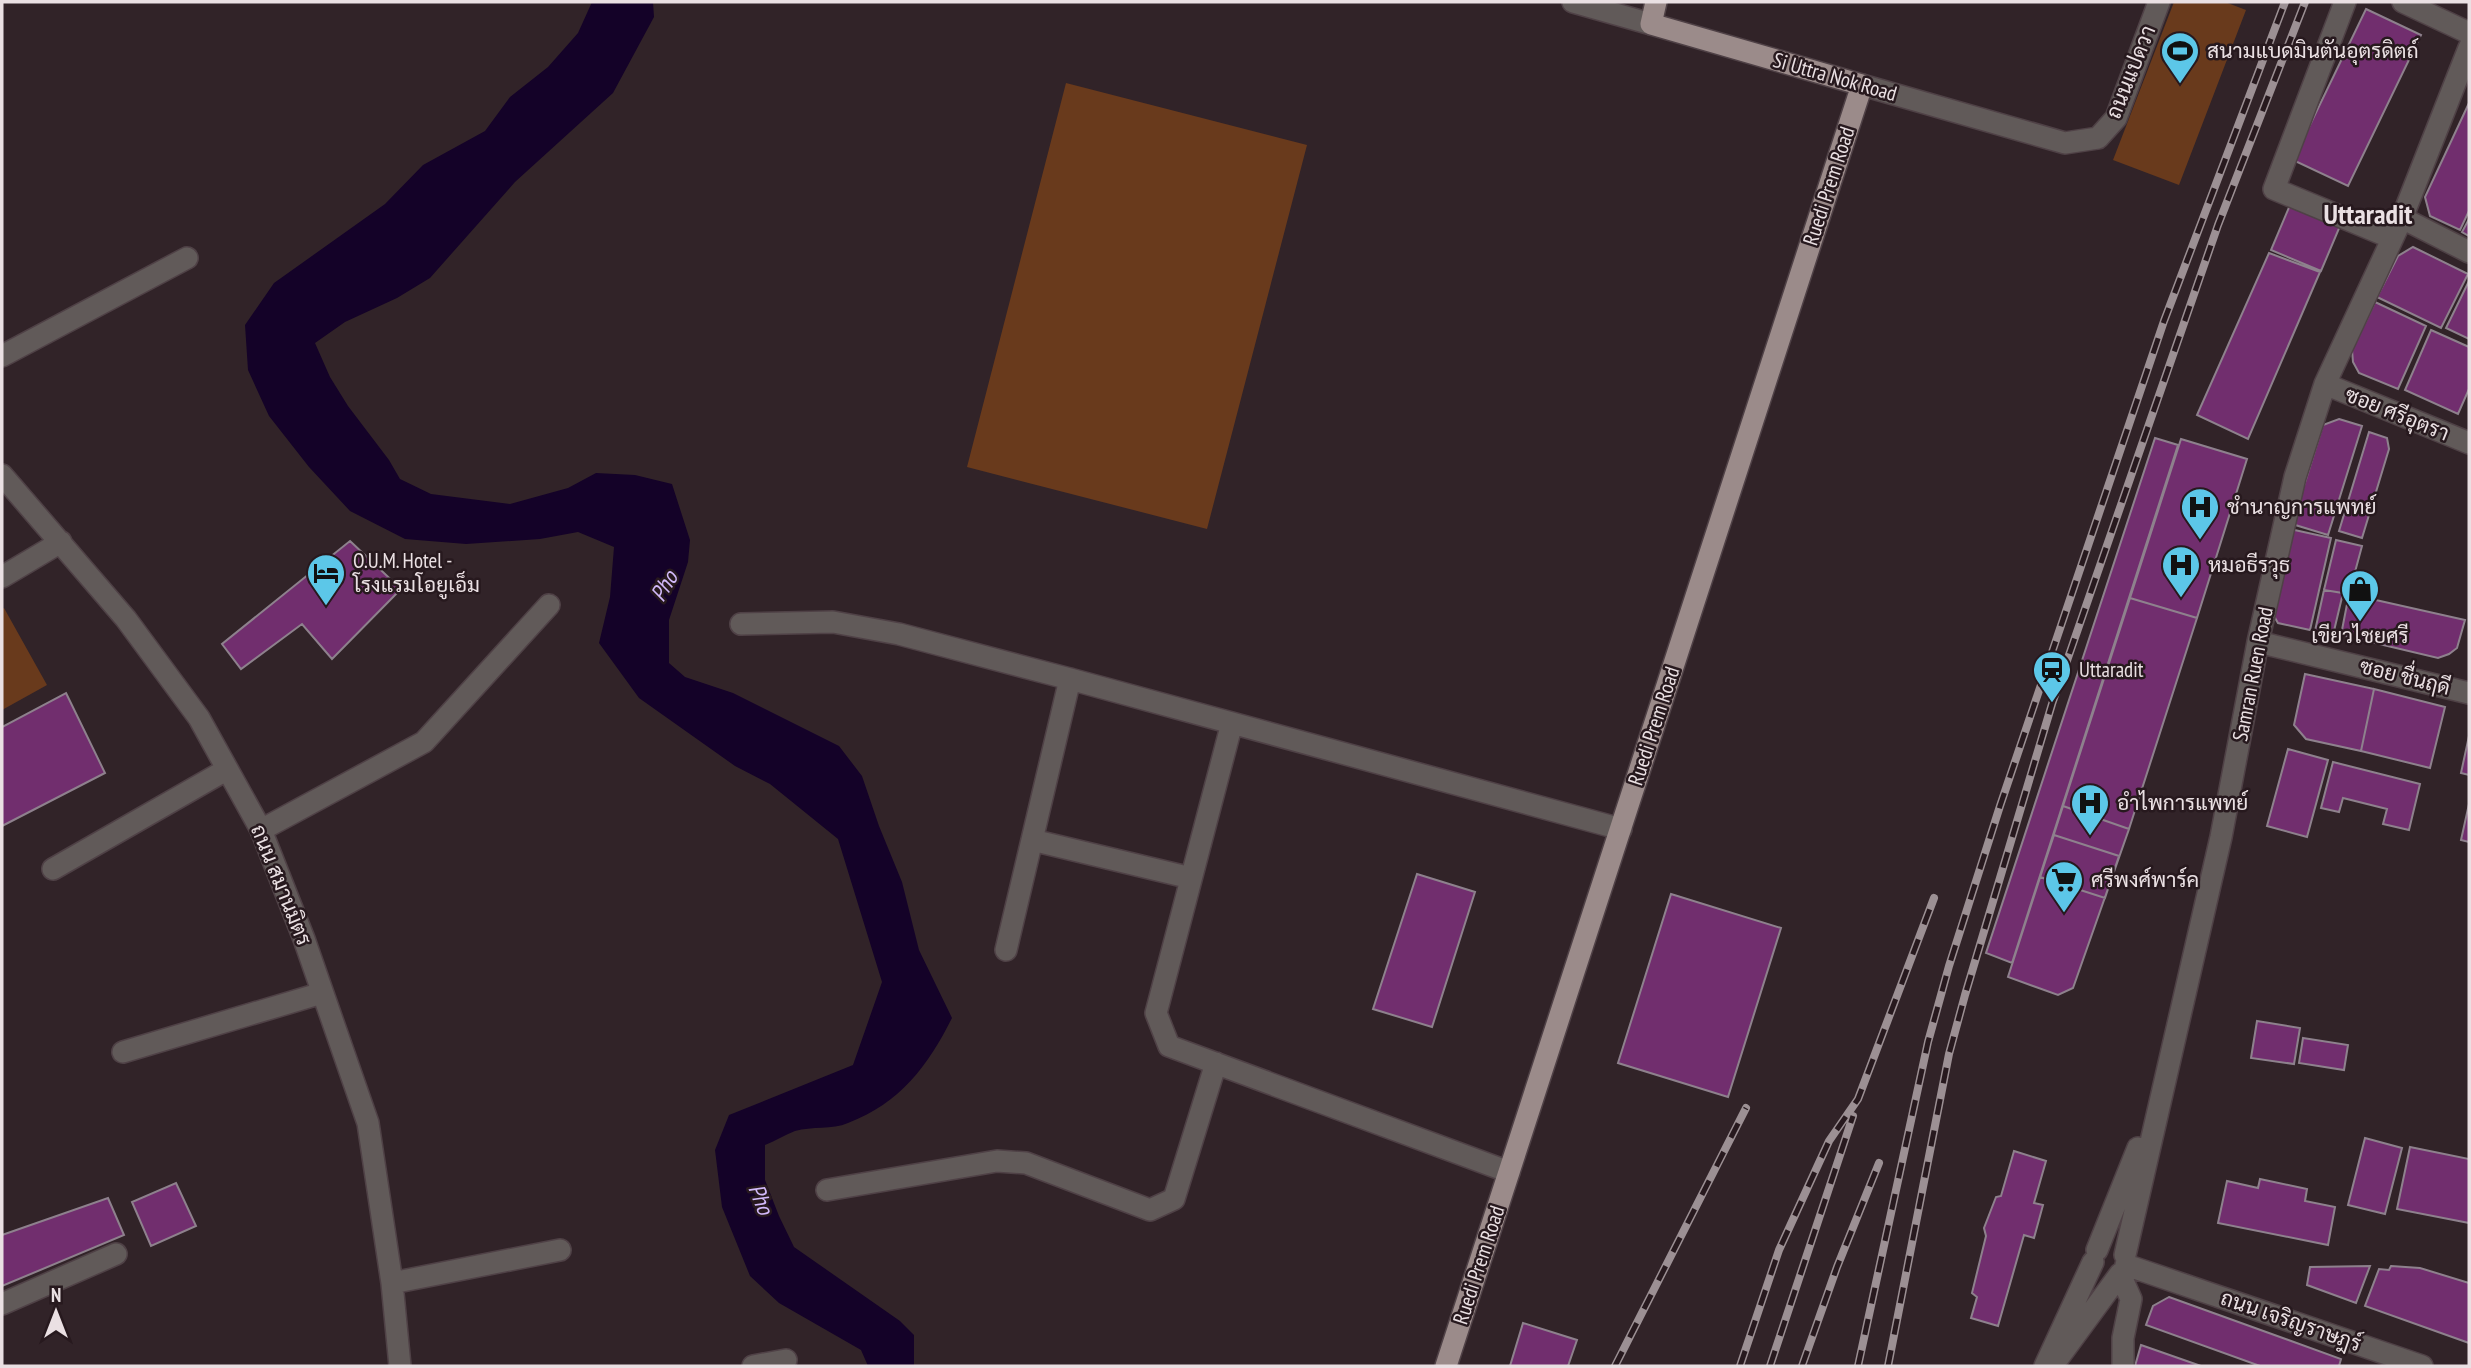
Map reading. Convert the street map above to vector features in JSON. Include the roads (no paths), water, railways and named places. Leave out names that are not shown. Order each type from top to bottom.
[{"type":"main road","points":[[1650,23],[1656,2]]},
{"type":"main road","name":"Si Uttra Nok Road","points":[[1650,23],[1862,85]]},
{"type":"main road","name":"Ruedi Prem Road","points":[[1446,1366],[1862,85]]},
{"type":"street","name":"Si Uttra Nok Road","points":[[1573,2],[1650,23]]},
{"type":"street","name":"ถนนแปดวา","points":[[2098,138],[2116,118],[2159,2]]},
{"type":"street","points":[[2345,2],[2274,188],[2392,238]]},
{"type":"street","points":[[2403,2],[2469,33]]},
{"type":"street","name":"Samran Ruen Road","points":[[2123,1265],[2221,837],[2258,642],[2295,477],[2325,384],[2402,218],[2469,48]]},
{"type":"street","name":"Si Uttra Nok Road","points":[[1862,85],[2065,143],[2098,138]]},
{"type":"street","points":[[2402,218],[2469,252]]},
{"type":"street","points":[[2,356],[187,258]]},
{"type":"street","name":"ซอย ศรีอุตรา","points":[[2325,384],[2469,443]]},
{"type":"street","name":"ถนน สมานมิตร","points":[[2,475],[126,619],[199,718],[261,830],[304,939],[368,1123],[392,1283],[400,1366]]},
{"type":"street","points":[[2,577],[61,541]]},
{"type":"street","points":[[261,830],[424,742],[549,605]]},
{"type":"street","points":[[741,624],[833,622],[899,634],[1070,678],[1620,829]]},
{"type":"street","name":"ซอย ชื่นฤดี","points":[[2258,642],[2469,692]]},
{"type":"street","points":[[1006,950],[1070,678]]},
{"type":"street","points":[[1231,723],[1156,1013],[1169,1046],[1509,1172]]},
{"type":"street","points":[[53,869],[226,770]]},
{"type":"street","points":[[1032,840],[1191,878]]},
{"type":"street","points":[[123,1052],[322,993]]},
{"type":"street","points":[[827,1190],[997,1161],[1026,1163],[1150,1210],[1174,1199],[1216,1063]]},
{"type":"street","name":"Samran Ruen Road","points":[[2045,1366],[2095,1256],[2166,1078]]},
{"type":"street","name":"ถนน เจริญราษฎร์","points":[[2095,1256],[2107,1245],[2116,1246],[2123,1265],[2422,1366]]},
{"type":"street","points":[[392,1283],[560,1250]]},
{"type":"street","points":[[2,1304],[116,1254]]},
{"type":"street","points":[[2123,1265],[2131,1299],[2123,1338],[2123,1366]]},
{"type":"street","points":[[2052,1366],[2123,1265]]},
{"type":"street","points":[[2131,1299],[2159,1276]]},
{"type":"street","points":[[753,1366],[786,1360]]},
{"type":"water","name":"Pho","points":[[592,2],[653,2],[654,17],[613,93],[515,182],[430,278],[397,298],[345,322],[315,343],[330,377],[348,406],[400,479],[431,494],[510,504],[568,488],[596,473],[635,475],[672,484],[690,540],[688,562],[669,620],[669,663],[685,677],[733,693],[839,746],[862,776],[902,882],[919,950],[952,1018],[933,1052],[911,1081],[883,1105],[842,1125],[795,1131],[765,1145],[765,1180],[794,1247],[900,1321],[914,1335],[914,1366],[868,1366],[861,1350],[779,1303],[750,1276],[722,1207],[715,1150],[729,1115],[853,1065],[882,982],[838,839],[770,784],[735,766],[639,698],[599,643],[610,597],[614,547],[578,532],[540,539],[466,544],[405,539],[350,511],[309,467],[269,416],[248,370],[245,325],[274,283],[385,204],[423,165],[485,131],[510,97],[548,67],[578,33]]},
{"type":"railway","points":[[1858,1366],[1928,1042],[1949,966],[2000,806],[2164,321],[2285,2]]},
{"type":"railway","points":[[1888,1366],[1949,1054],[2052,704],[2218,225],[2305,2]]},
{"type":"railway","points":[[1740,1366],[1779,1250],[1829,1141],[1858,1099],[1934,898]]},
{"type":"railway","points":[[1615,1366],[1746,1108]]},
{"type":"railway","points":[[1770,1366],[1853,1116]]},
{"type":"railway","points":[[1802,1366],[1837,1267],[1879,1163]]},
{"type":"place","name":"สนามแบดมินตันอุตรดิตถ์","points":[[2180,85]]},
{"type":"place","name":"ชำนาญการแพทย์","points":[[2200,541]]},
{"type":"place","name":"หมอธีรวุธ","points":[[2181,599]]},
{"type":"place","name":"O.U.M. Hotel - โรงแรมโอยูเอ็ม","points":[[326,607]]},
{"type":"place","name":"เขียวไชยศรี","points":[[2360,623]]},
{"type":"place","name":"Uttaradit","points":[[2052,704]]},
{"type":"place","name":"อำไพการแพทย์","points":[[2090,837]]},
{"type":"place","name":"ศรีพงศ์พาร์ค","points":[[2064,914]]},
{"type":"district","name":"Uttaradit","points":[[2368,214]]}]
